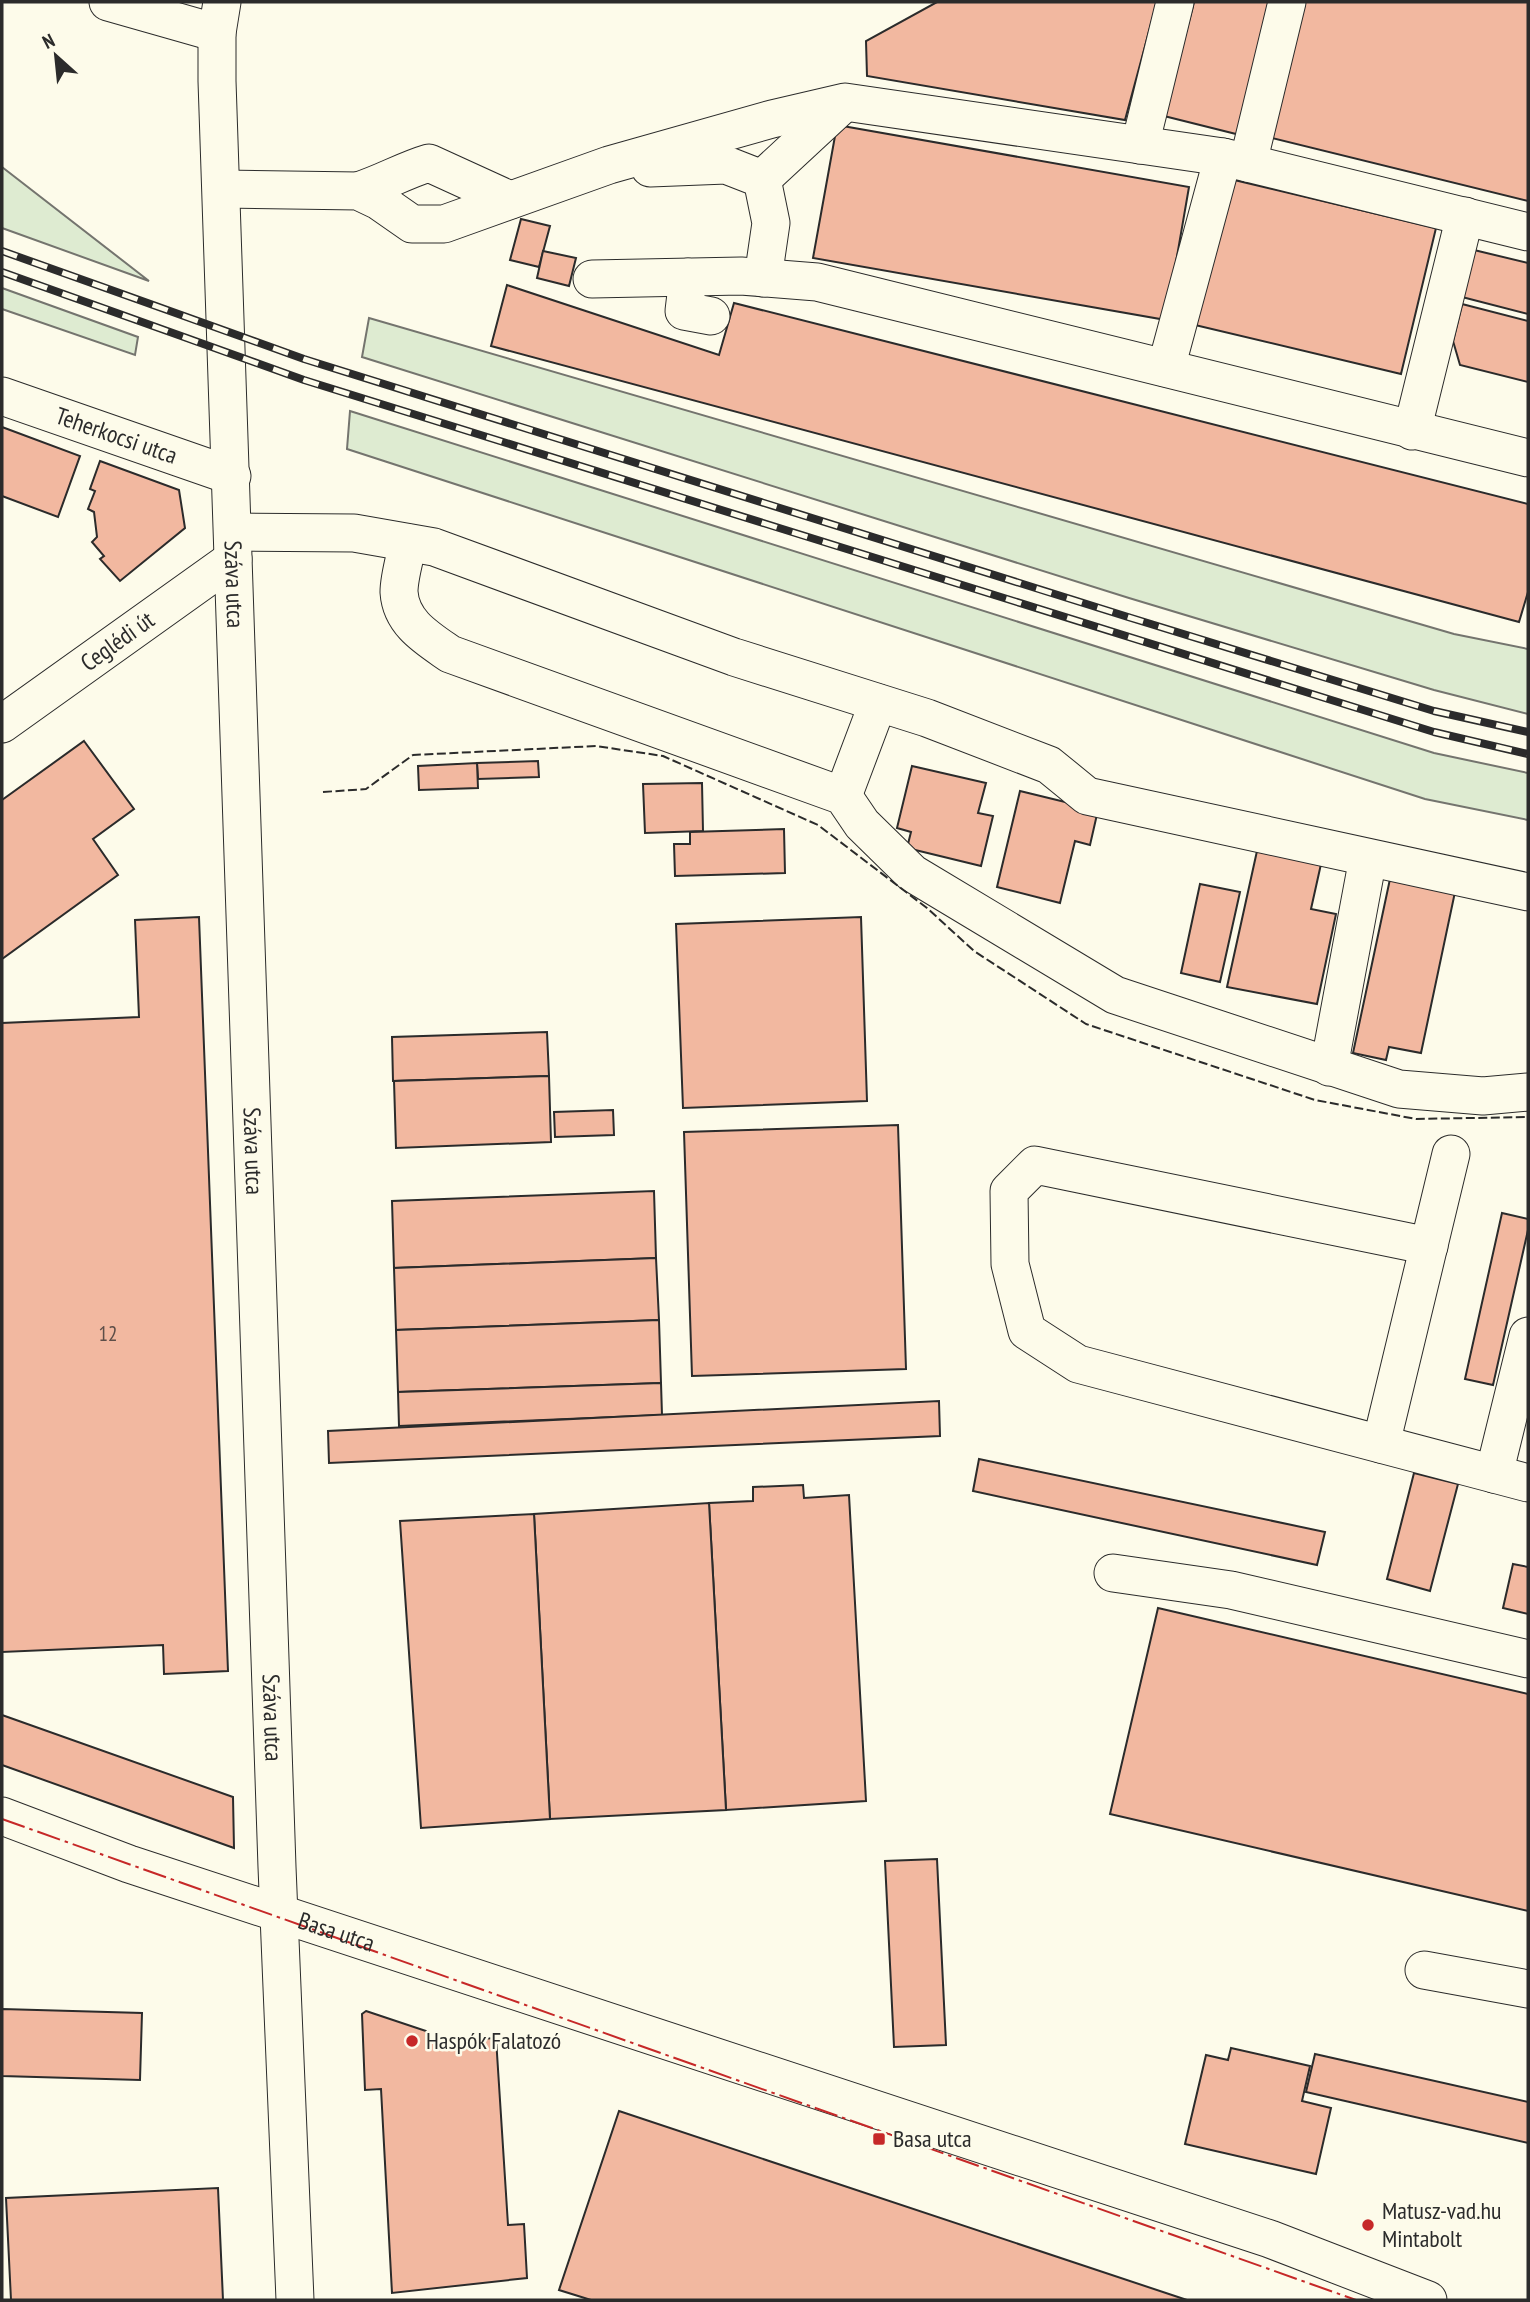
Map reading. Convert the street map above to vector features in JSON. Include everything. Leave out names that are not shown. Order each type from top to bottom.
[{"type":"street","points":[[108,2],[219,17]]},
{"type":"street","points":[[1140,145],[1175,2]]},
{"type":"street","points":[[1166,368],[1287,2]]},
{"type":"street","name":"Száva utca","points":[[219,17],[233,545],[279,1912],[295,2300]]},
{"type":"street","points":[[762,179],[845,102]]},
{"type":"street","points":[[358,191],[379,201],[412,224],[444,224],[593,171],[772,119],[845,102],[1235,160],[1528,232]]},
{"type":"street","points":[[222,189],[358,191],[385,182],[407,169],[429,163],[510,200]]},
{"type":"street","points":[[593,171],[726,165],[762,179]]},
{"type":"street","points":[[762,179],[771,223],[763,278]]},
{"type":"street","points":[[1412,431],[1465,216]]},
{"type":"street","points":[[688,277],[684,311],[711,316]]},
{"type":"street","points":[[592,279],[763,278],[817,282],[1528,458]]},
{"type":"street","name":"Teherkocsi utca","points":[[2,396],[232,475]]},
{"type":"street","points":[[233,545],[354,533],[434,547],[734,657],[927,718],[1049,765],[1087,796],[1528,892]]},
{"type":"street","points":[[408,543],[399,592],[405,614],[419,634],[450,654],[843,796],[862,824],[912,873],[1115,995],[1399,1090],[1483,1096],[1528,1092]]},
{"type":"street","name":"Ceglédi út","points":[[2,724],[233,545]]},
{"type":"street","points":[[843,796],[878,703]]},
{"type":"street","points":[[1329,1067],[1368,858]]},
{"type":"street","points":[[1381,1444],[1451,1154]]},
{"type":"street","points":[[1429,1246],[1035,1165],[1009,1191],[1010,1264],[1027,1331],[1078,1364],[1528,1483]]},
{"type":"street","points":[[1494,1474],[1528,1336]]},
{"type":"street","points":[[1114,1573],[1231,1590],[1528,1659]]},
{"type":"street","name":"Basa utca","points":[[2,1816],[129,1864],[1270,2239],[1428,2300]]},
{"type":"street","points":[[1424,1970],[1528,1989]]},
{"type":"green space","points":[[2,167],[149,281],[2,228]]},
{"type":"green space","points":[[2,288],[138,337],[135,355],[2,309]]},
{"type":"green space","points":[[369,318],[1454,634],[1528,649],[1528,714],[1434,690],[1129,598],[362,357]]},
{"type":"green space","points":[[350,411],[1434,753],[1528,773],[1528,820],[1425,799],[347,449]]},
{"type":"building","points":[[937,2],[1157,2],[1125,120],[867,76],[866,41]]},
{"type":"building","points":[[1194,2],[1274,2],[1240,135],[1164,116]]},
{"type":"building","points":[[1301,2],[1528,2],[1528,201],[1268,137]]},
{"type":"building","points":[[837,125],[1189,187],[1166,320],[813,258]]},
{"type":"building","points":[[1230,179],[1436,228],[1401,374],[1195,325]]},
{"type":"building","points":[[521,219],[550,226],[539,267],[510,260]]},
{"type":"building","points":[[1474,250],[1528,263],[1528,314],[1462,297]]},
{"type":"building","points":[[543,251],[576,258],[569,286],[537,278]]},
{"type":"building","points":[[507,285],[719,355],[734,303],[1528,504],[1528,592],[1519,622],[491,346]]},
{"type":"building","points":[[1462,304],[1528,321],[1528,382],[1460,365],[1453,341]]},
{"type":"building","points":[[2,427],[80,456],[58,517],[2,496]]},
{"type":"building","points":[[100,461],[179,490],[185,528],[120,581],[100,559],[104,556],[92,542],[97,537],[94,512],[88,509],[95,491],[90,489]]},
{"type":"building","points":[[84,741],[134,809],[93,839],[118,875],[2,959],[2,800]]},
{"type":"building","points":[[538,761],[539,777],[478,779],[477,763]]},
{"type":"building","points":[[477,763],[478,788],[419,790],[418,766]]},
{"type":"building","points":[[912,766],[986,783],[978,813],[993,816],[981,866],[907,848],[911,832],[897,828]]},
{"type":"building","points":[[702,783],[703,831],[645,833],[643,784]]},
{"type":"building","points":[[1020,791],[1098,810],[1090,845],[1075,841],[1060,903],[997,887]]},
{"type":"building","points":[[784,829],[785,873],[675,876],[674,844],[690,844],[690,832]]},
{"type":"building","points":[[1257,851],[1321,864],[1311,909],[1336,914],[1317,1004],[1227,987]]},
{"type":"building","points":[[1390,879],[1455,892],[1421,1053],[1389,1047],[1386,1060],[1353,1053]]},
{"type":"building","points":[[1200,884],[1240,892],[1220,982],[1181,973]]},
{"type":"building","points":[[199,917],[228,1671],[164,1674],[163,1645],[2,1652],[2,1023],[139,1017],[135,920]]},
{"type":"building","points":[[861,917],[867,1101],[683,1108],[676,924]]},
{"type":"building","points":[[547,1032],[549,1076],[393,1081],[392,1037]]},
{"type":"building","points":[[549,1076],[551,1142],[396,1148],[394,1081]]},
{"type":"building","points":[[613,1110],[614,1135],[555,1137],[554,1112]]},
{"type":"building","points":[[898,1125],[906,1369],[692,1376],[684,1132]]},
{"type":"building","points":[[654,1191],[656,1258],[394,1268],[392,1201]]},
{"type":"building","points":[[1502,1213],[1528,1219],[1528,1230],[1493,1385],[1465,1379]]},
{"type":"building","points":[[656,1258],[659,1320],[396,1330],[394,1268]]},
{"type":"building","points":[[659,1320],[661,1383],[398,1392],[396,1330]]},
{"type":"building","points":[[661,1383],[662,1415],[399,1426],[398,1392]]},
{"type":"building","points":[[939,1401],[940,1436],[329,1463],[328,1431]]},
{"type":"building","points":[[979,1459],[1325,1532],[1317,1565],[973,1491]]},
{"type":"building","points":[[1414,1473],[1458,1484],[1430,1591],[1387,1579]]},
{"type":"building","points":[[803,1485],[804,1498],[849,1495],[866,1801],[726,1810],[709,1503],[753,1501],[753,1487]]},
{"type":"building","points":[[709,1503],[726,1810],[550,1819],[534,1514]]},
{"type":"building","points":[[534,1514],[550,1819],[421,1828],[400,1521]]},
{"type":"building","points":[[1513,1564],[1528,1567],[1528,1614],[1503,1608]]},
{"type":"building","points":[[1158,1608],[1528,1694],[1528,1911],[1110,1814]]},
{"type":"building","points":[[2,1715],[233,1797],[234,1848],[2,1765]]},
{"type":"building","points":[[937,1859],[946,2045],[894,2047],[885,1861]]},
{"type":"building","points":[[2,2009],[142,2013],[140,2080],[2,2076]]},
{"type":"building","points":[[366,2011],[426,2031],[427,2042],[496,2038],[508,2225],[524,2224],[527,2278],[392,2293],[381,2089],[365,2090],[362,2014]]},
{"type":"building","points":[[1231,2048],[1310,2066],[1302,2101],[1331,2108],[1316,2174],[1185,2144],[1206,2055],[1228,2060]]},
{"type":"building","points":[[1315,2054],[1528,2102],[1528,2143],[1306,2092]]},
{"type":"building","points":[[619,2111],[1187,2300],[591,2300],[559,2290]]},
{"type":"building","points":[[218,2188],[223,2300],[11,2300],[6,2198]]},
{"type":"railway","points":[[2,251],[304,359],[1434,711],[1528,732]]},
{"type":"railway","points":[[2,272],[304,380],[1434,732],[1528,754]]},
{"type":"fence","points":[[323,792],[366,789],[413,755],[596,746],[663,756],[818,825],[927,908],[974,951],[1086,1024],[1315,1100],[1416,1119],[1528,1117]]},
{"type":"power","points":[[2,1819],[1356,2300]]},
{"type":"place","name":"Haspók Falatozó","points":[[412,2041]]},
{"type":"place","name":"Basa utca","points":[[879,2139]]},
{"type":"place","name":"Matusz-vad.hu Mintabolt","points":[[1368,2225]]}]
